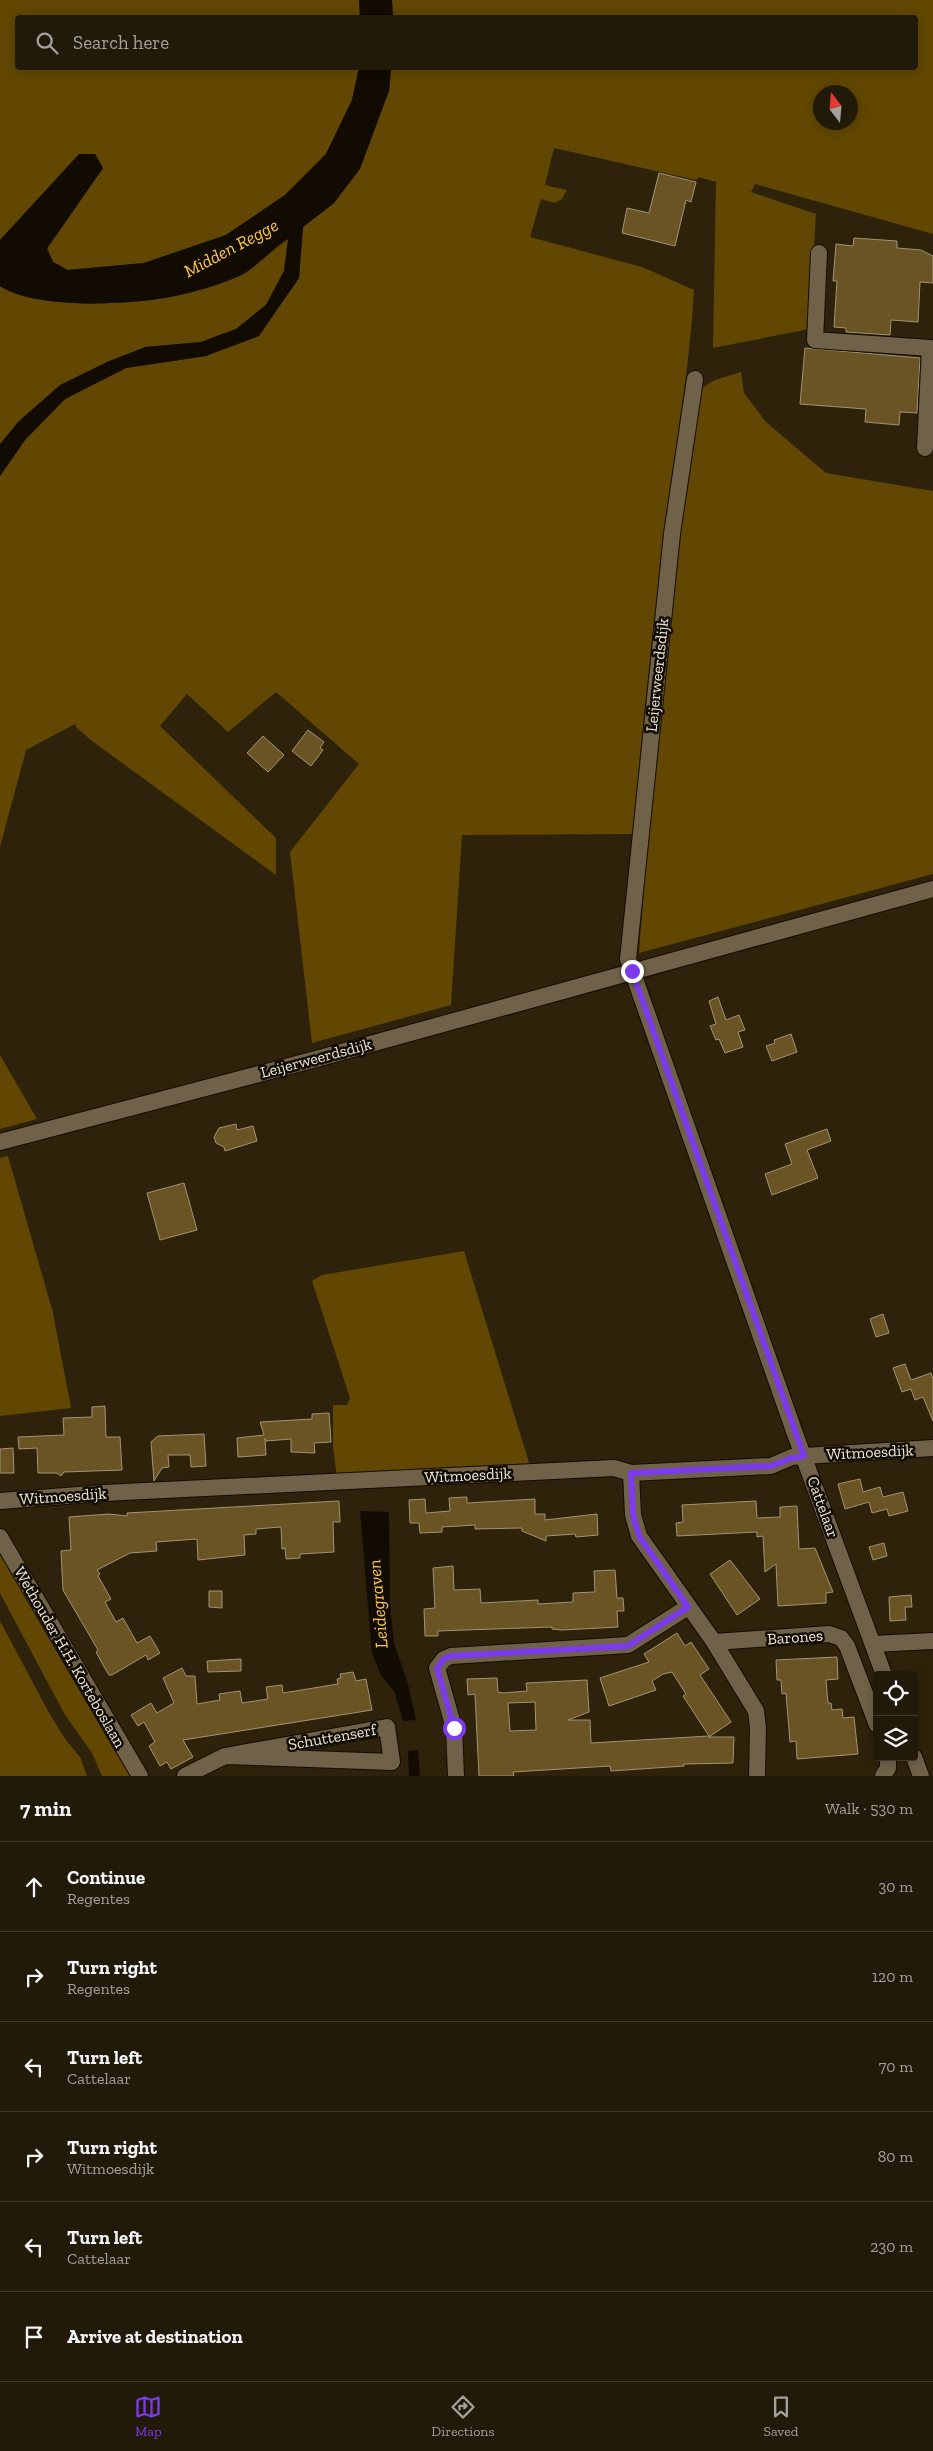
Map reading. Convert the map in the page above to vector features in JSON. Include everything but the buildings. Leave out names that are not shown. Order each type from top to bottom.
[{"type":"street","points":[[819,253],[815,340],[930,348],[925,448]]},
{"type":"street","name":"Leijerweerdsdijk","points":[[632,971],[628,959],[638,840],[672,534],[695,379]]},
{"type":"street","name":"Leijerweerdsdijk","points":[[0,1142],[311,1060],[933,889]]},
{"type":"street","name":"Cattelaar","points":[[632,971],[804,1456],[883,1671]]},
{"type":"street","name":"Witmoesdijk","points":[[0,1501],[114,1492],[605,1468],[614,1468],[631,1473],[771,1466],[792,1458],[804,1456],[933,1448]]},
{"type":"street","points":[[631,1473],[633,1515],[639,1536],[714,1642],[756,1711],[758,1728],[757,1776]]},
{"type":"street","name":"Wethouder H.H. Korteboslaan","points":[[0,1537],[140,1776]]},
{"type":"street","points":[[456,1776],[454,1728],[437,1668],[444,1659],[451,1656],[628,1646],[688,1607]]},
{"type":"street","name":"Barones","points":[[714,1642],[829,1634],[841,1638],[847,1646],[874,1716]]},
{"type":"street","points":[[873,1644],[933,1641]]},
{"type":"street","name":"Schuttenserf","points":[[185,1776],[225,1756],[387,1727],[392,1762],[225,1756]]},
{"type":"street","points":[[883,1776],[887,1772],[888,1761]]},
{"type":"street","points":[[915,1761],[921,1776]]},
{"type":"shaded area","points":[[0,0],[359,0],[360,15],[15,15],[15,70],[359,70],[352,100],[326,154],[285,195],[226,235],[144,263],[67,270],[53,262],[47,249],[103,168],[95,154],[80,154],[0,240]]},
{"type":"shaded area","points":[[392,0],[933,0],[933,234],[755,184],[751,192],[816,214],[809,329],[713,348],[716,182],[699,177],[696,180],[554,148],[545,185],[567,190],[562,199],[555,203],[541,199],[530,237],[642,267],[694,290],[686,375],[653,635],[633,834],[462,835],[451,1005],[312,1043],[290,852],[359,764],[276,692],[228,732],[187,694],[160,726],[276,838],[276,875],[92,741],[75,724],[26,750],[0,847],[0,476],[25,440],[65,399],[126,368],[206,356],[299,278],[303,227],[334,203],[389,91],[391,70],[918,70],[918,15],[393,15]]},
{"type":"shaded area","points":[[289,238],[284,271],[266,305],[236,329],[201,342],[145,347],[107,362],[0,444],[0,286],[16,294],[60,302],[110,303],[157,299],[198,290],[237,277],[257,264]]},
{"type":"shaded area","points":[[741,372],[744,393],[766,422],[826,473],[933,491],[933,874],[639,953],[656,733],[697,391],[715,380]]},
{"type":"shaded area","points":[[0,1055],[37,1119],[0,1129]]},
{"type":"shaded area","points":[[8,1156],[53,1313],[71,1408],[0,1416],[0,1158]]},
{"type":"shaded area","points":[[464,1251],[530,1466],[337,1478],[333,1446],[333,1405],[347,1405],[350,1398],[312,1281],[322,1275]]},
{"type":"shaded area","points":[[0,1552],[130,1776],[102,1776],[92,1753],[65,1715],[0,1593]]},
{"type":"shaded area","points":[[0,1621],[48,1711],[65,1739],[80,1757],[87,1776],[0,1776]]},
{"type":"water","points":[[359,0],[392,0],[393,15],[360,15]]},
{"type":"water","name":"Midden Regge","points":[[359,70],[391,70],[389,91],[360,169],[334,203],[303,227],[299,278],[259,336],[206,356],[126,368],[65,399],[25,440],[0,476],[0,444],[19,421],[60,385],[107,362],[146,347],[201,342],[236,329],[266,305],[284,271],[288,239],[257,264],[230,280],[183,294],[157,299],[110,303],[60,302],[16,294],[0,286],[0,240],[79,154],[95,154],[103,168],[47,248],[53,262],[68,270],[144,263],[226,235],[285,195],[326,154],[352,100]]},
{"type":"water","name":"Leidegraven","points":[[360,1511],[389,1512],[390,1604],[394,1643],[408,1684],[416,1720],[403,1721],[394,1691],[381,1675],[372,1653]]},
{"type":"water","points":[[418,1750],[420,1776],[409,1776],[408,1751]]},
{"type":"route","points":[[454,1728],[437,1668],[444,1659],[451,1656],[628,1646],[688,1607],[639,1536],[633,1515],[631,1473],[771,1466],[792,1458],[804,1456],[632,971]]}]
